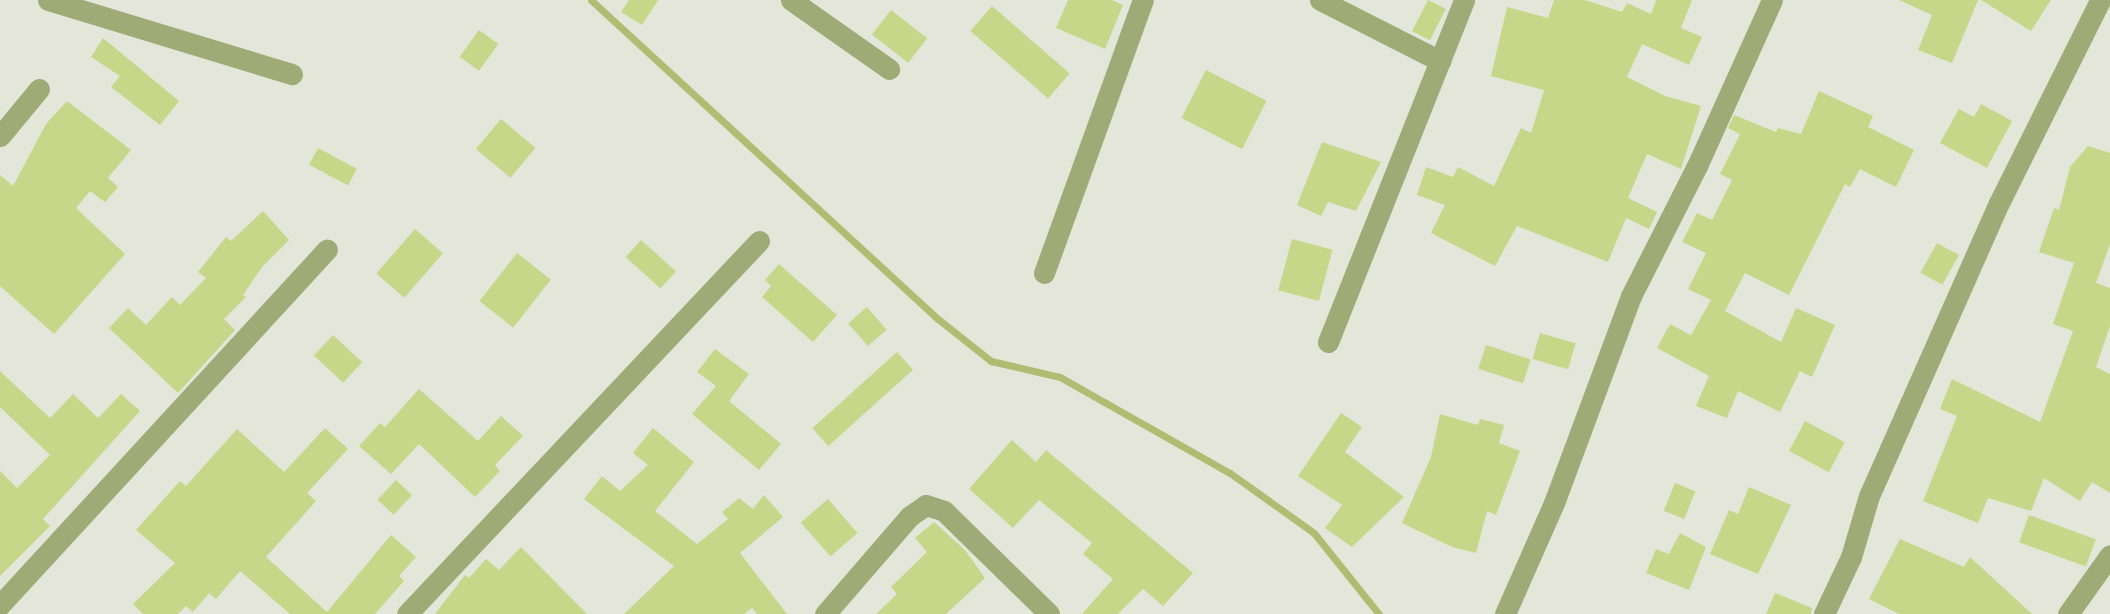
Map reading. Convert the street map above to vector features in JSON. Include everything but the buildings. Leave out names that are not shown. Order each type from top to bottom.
[{"type":"street","points":[[48,0],[292,74]]},
{"type":"street","points":[[791,0],[889,69]]},
{"type":"street","points":[[1044,273],[1143,0]]},
{"type":"street","points":[[1320,0],[1440,61]]},
{"type":"street","points":[[1328,342],[1464,0]]},
{"type":"street","points":[[1506,614],[1555,503],[1632,296],[1697,166],[1772,0]]},
{"type":"street","points":[[1824,614],[1851,557],[1869,496],[1998,203],[2099,0]]},
{"type":"street","points":[[0,136],[39,89]]},
{"type":"street","points":[[407,614],[759,241]]},
{"type":"street","points":[[0,605],[327,250]]},
{"type":"street","points":[[825,614],[910,516],[926,505],[944,511],[1049,614]]},
{"type":"street","points":[[2068,614],[2109,558]]},
{"type":"waterway","points":[[591,0],[938,319],[991,361],[1060,377],[1230,473],[1314,533],[1379,614]]}]
